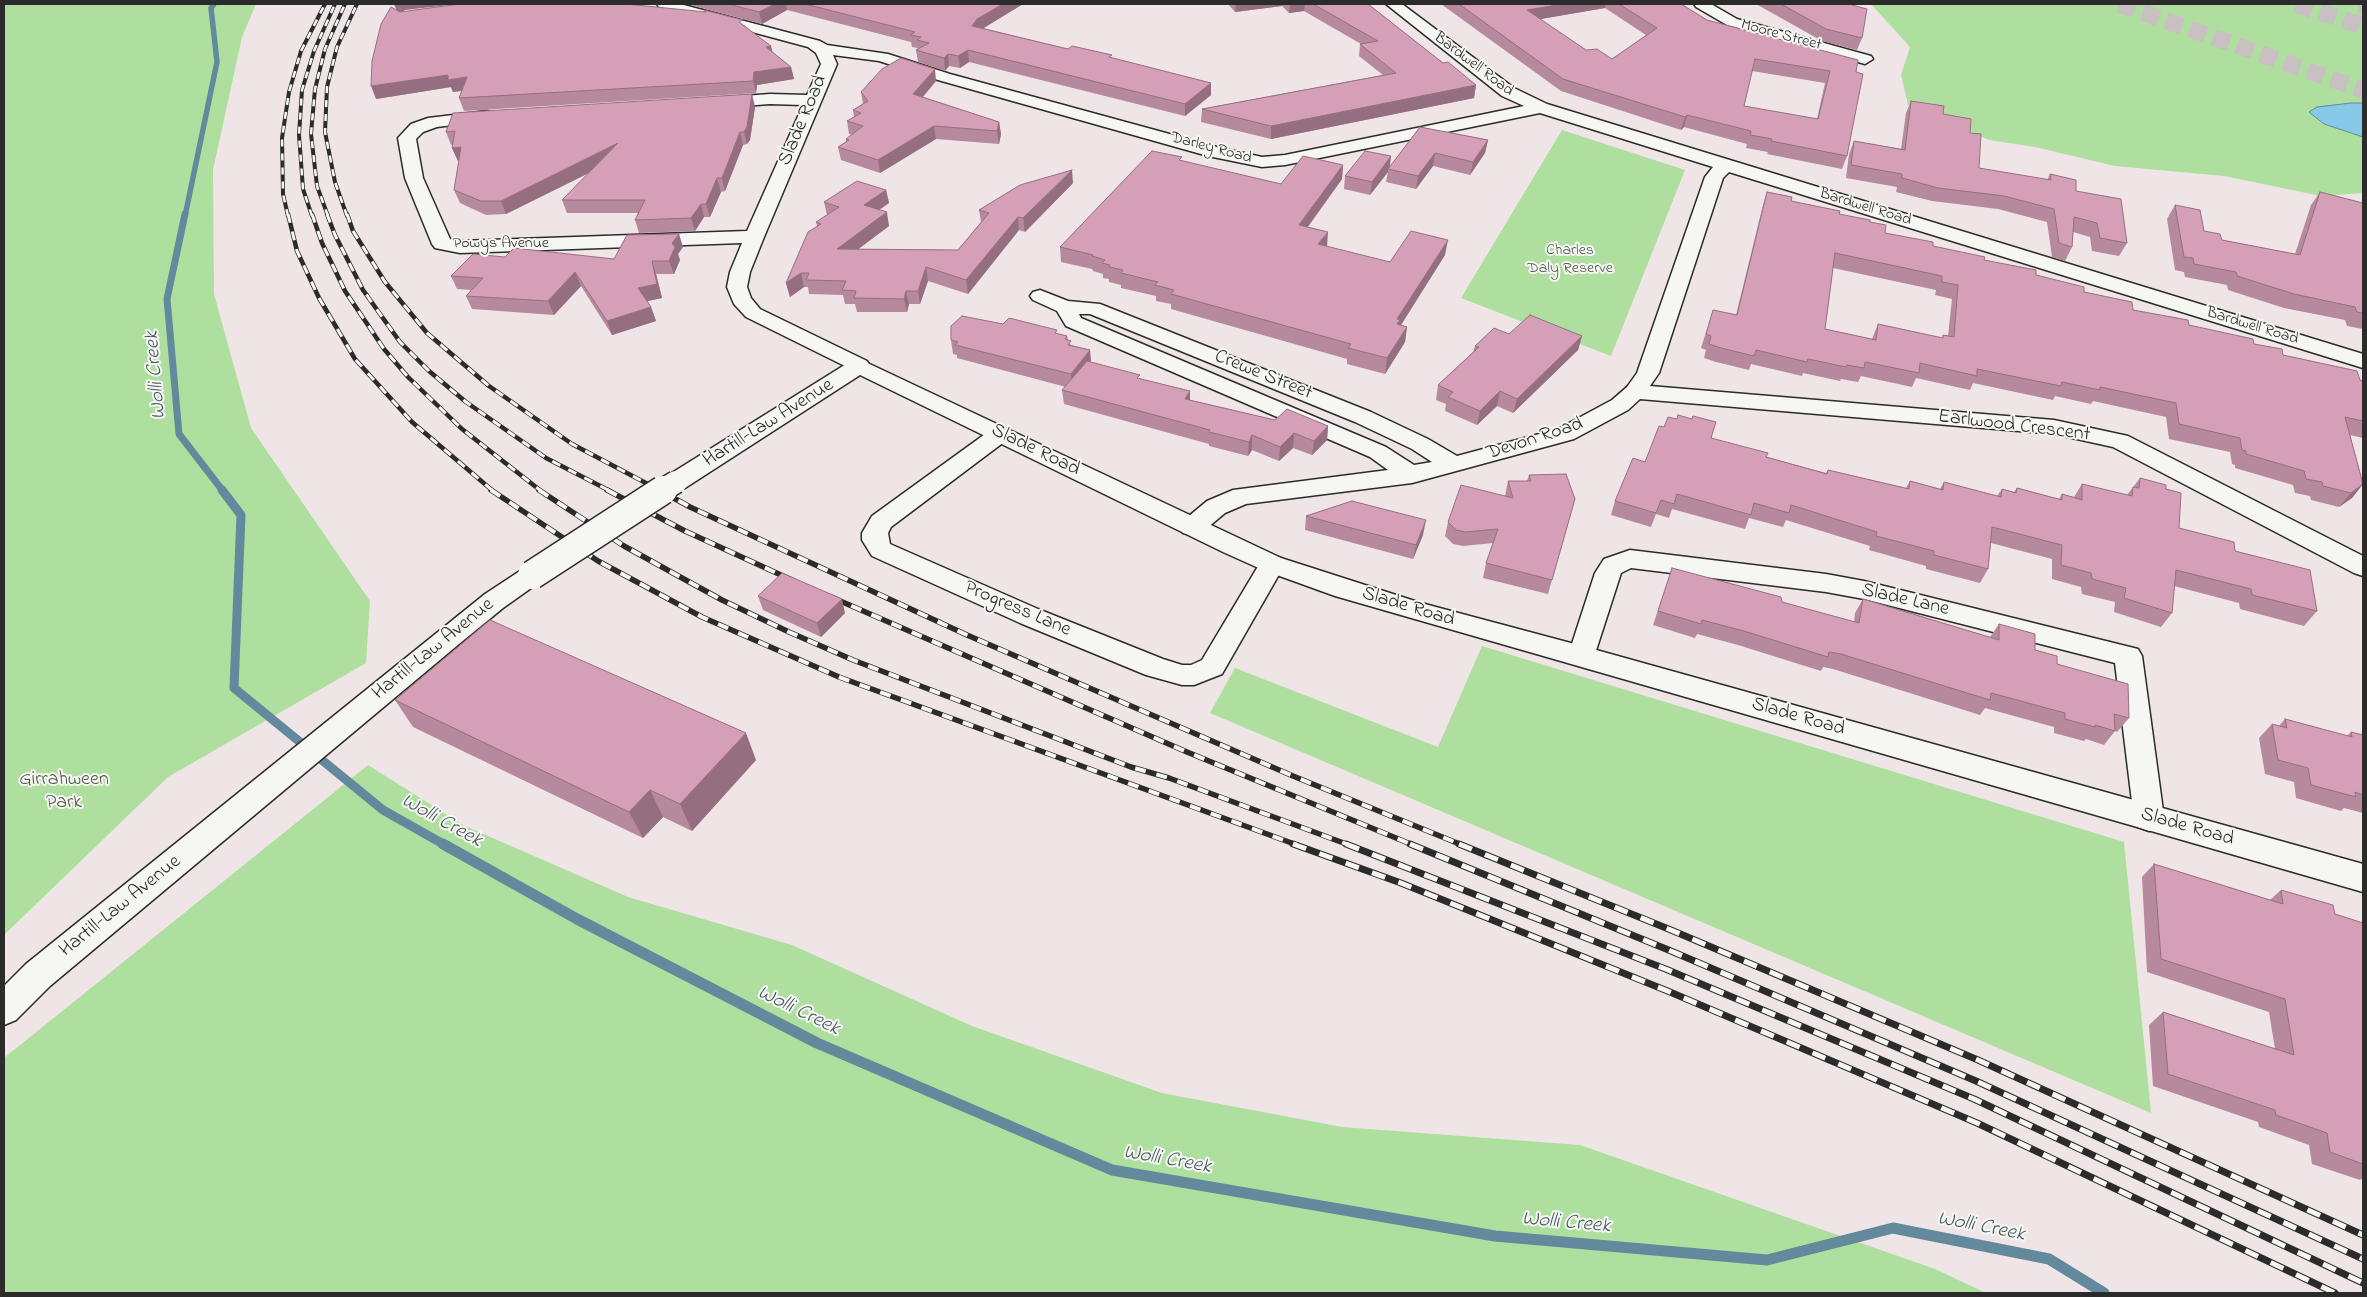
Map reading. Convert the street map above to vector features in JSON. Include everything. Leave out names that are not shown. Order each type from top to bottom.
[{"type":"street","name":"Darley Road","points":[[664,4],[799,40],[826,57],[944,77],[1222,154],[1262,162],[1285,160],[1541,108]]},
{"type":"street","name":"Bardwell Road","points":[[1393,4],[1508,92],[1541,108],[2363,361]]},
{"type":"street","name":"Moore Street","points":[[1701,4],[1732,22],[1865,59]]},
{"type":"street","name":"Slade Road","points":[[826,57],[813,100],[754,237],[738,280],[738,294],[747,307],[762,318],[1272,564],[1419,612],[1582,656],[2363,878]]},
{"type":"street","points":[[700,104],[770,100],[813,100]]},
{"type":"street","name":"Powys Avenue","points":[[502,116],[434,122],[417,128],[407,138],[414,178],[442,244],[460,247],[754,237]]},
{"type":"street","name":"Devon Road","points":[[1192,527],[1216,507],[1242,496],[1412,475],[1566,434],[1601,416],[1635,392],[1648,373],[1714,177],[1725,165]]},
{"type":"street","name":"Crewe Street","points":[[1040,296],[1065,307],[1093,308],[1354,413],[1420,444],[1454,465]]},
{"type":"street","name":"Crewe Street","points":[[1065,307],[1073,322],[1378,452],[1412,475]]},
{"type":"street","name":"Hartill-Law Avenue","points":[[4,997],[36,976],[494,601],[676,482],[859,366]]},
{"type":"street","name":"Earlwood Crescent","points":[[1635,392],[2054,428],[2120,441],[2363,567]]},
{"type":"street","name":"Progress Lane","points":[[1000,434],[880,522],[875,533],[875,540],[881,550],[1038,620],[1156,668],[1182,675],[1194,674],[1212,667],[1272,564]]},
{"type":"street","name":"Slade Lane","points":[[1582,656],[1608,573],[1613,566],[1630,559],[1826,583],[1864,590],[2128,656],[2150,818]]},
{"type":"street","name":"Hartill-Law Avenue","points":[[4,1009],[36,976]]},
{"type":"green space","name":"Girrahween Park","points":[[4,4],[256,4],[242,37],[213,170],[214,294],[251,428],[370,601],[366,663],[168,777],[4,935]]},
{"type":"green space","points":[[1871,4],[2363,4],[2363,193],[2321,196],[2224,176],[2115,166],[2035,147],[1989,140],[1908,105],[1901,75],[1910,47]]},
{"type":"green space","name":"Charles Daly Reserve","points":[[1562,130],[1685,170],[1611,356],[1461,298]]},
{"type":"green space","points":[[1482,646],[2124,842],[2151,1113],[1210,713],[1235,668],[1438,747]]},
{"type":"green space","points":[[368,765],[463,825],[628,897],[792,945],[972,1026],[1162,1093],[1342,1127],[1580,1145],[1935,1269],[1986,1293],[4,1293],[4,1058]]},
{"type":"water","points":[[2363,103],[2363,137],[2324,124],[2309,112],[2317,107]]},
{"type":"building","points":[[460,4],[626,4],[706,12],[704,10],[743,20],[739,22],[771,46],[766,47],[791,67],[754,72],[753,81],[459,98],[467,77],[448,80],[448,75],[371,86],[372,61],[381,24],[391,7],[400,12]]},
{"type":"building","points":[[728,4],[775,4],[759,12]]},
{"type":"building","points":[[805,4],[1003,4],[977,19],[972,26],[1068,49],[1072,46],[1112,55],[1109,57],[1211,83],[1185,104],[968,50],[958,56],[948,54],[944,58],[916,50],[929,43],[917,40],[921,37],[910,35],[915,32]]},
{"type":"building","points":[[1313,4],[1368,4],[1443,63],[1448,62],[1476,85],[1271,126],[1202,109],[1396,73],[1360,44],[1378,41]]},
{"type":"building","points":[[1459,4],[1563,4],[1527,10],[1586,50],[1597,49],[1612,59],[1657,28],[1619,4],[1681,4],[1707,20],[1858,60],[1856,72],[1863,74],[1847,156],[1771,141],[1772,139],[1750,135],[1751,131],[1687,115],[1685,117],[1563,79]],"holes":[[[1755,59],[1830,71],[1818,119],[1744,106]]]},
{"type":"building","points":[[1781,4],[1852,4],[1867,9],[1862,38],[1826,29]]},
{"type":"building","points":[[901,58],[935,69],[913,94],[999,122],[997,131],[934,126],[878,160],[838,147],[849,140],[846,139],[863,126],[847,121],[861,113],[853,110],[868,101],[861,92],[882,69]]},
{"type":"building","points":[[752,94],[747,127],[744,132],[740,132],[722,178],[717,178],[706,204],[701,204],[691,218],[635,220],[645,200],[562,200],[618,143],[501,201],[481,201],[454,190],[461,147],[452,148],[455,131],[446,132],[453,113]]},
{"type":"building","points":[[1911,101],[1944,106],[1943,114],[1971,119],[1970,133],[1981,134],[1979,168],[2051,180],[2050,174],[2076,180],[2076,191],[2121,199],[2127,243],[2100,238],[2097,223],[2074,217],[2072,247],[2059,243],[2054,209],[2004,196],[1938,188],[1902,178],[1902,174],[1851,165],[1854,141],[1905,150]]},
{"type":"building","points":[[1420,127],[1488,140],[1473,162],[1435,153],[1418,176],[1388,169]]},
{"type":"building","points":[[1152,151],[1182,157],[1179,160],[1281,184],[1303,156],[1343,165],[1299,225],[1328,232],[1318,244],[1390,262],[1411,231],[1448,240],[1397,319],[1400,320],[1397,324],[1407,327],[1387,358],[1348,348],[1351,344],[1171,294],[1174,290],[1155,285],[1158,282],[1121,273],[1123,270],[1109,267],[1110,265],[1102,263],[1105,260],[1060,247]]},
{"type":"building","points":[[1365,151],[1391,156],[1372,182],[1345,176]]},
{"type":"building","points":[[1072,170],[1023,218],[1018,217],[966,280],[926,267],[918,291],[906,291],[904,299],[854,298],[856,291],[842,290],[846,281],[806,280],[809,273],[801,273],[786,283],[808,232],[821,224],[816,222],[839,207],[824,202],[857,181],[886,190],[864,205],[887,212],[837,249],[958,250],[989,213],[979,210],[1020,185]]},
{"type":"building","points":[[1767,192],[1792,197],[1791,201],[1840,211],[1839,214],[1886,225],[1885,233],[1933,242],[1933,246],[1985,257],[1984,260],[2036,270],[2036,275],[2084,287],[2084,292],[2132,302],[2133,310],[2188,320],[2189,325],[2253,339],[2254,344],[2282,349],[2283,355],[2357,371],[2360,380],[2363,381],[2363,421],[2345,417],[2363,484],[2351,493],[2323,486],[2322,482],[2306,479],[2304,471],[2246,454],[2246,451],[2242,450],[2240,438],[2179,424],[2176,403],[2100,387],[2100,390],[2062,382],[2061,386],[1977,369],[1977,376],[1920,363],[1919,373],[1865,362],[1864,368],[1847,365],[1846,367],[1808,359],[1807,362],[1756,350],[1754,356],[1709,344],[1711,336],[1706,334],[1713,310],[1737,315]],"holes":[[[1835,253],[1942,276],[1942,282],[1958,285],[1954,337],[1943,335],[1943,338],[1878,324],[1876,340],[1825,329]]]},
{"type":"building","points":[[2320,192],[2363,203],[2363,313],[2357,312],[2355,307],[2294,294],[2237,276],[2236,272],[2194,264],[2193,258],[2184,257],[2175,205],[2200,210],[2204,231],[2220,234],[2222,240],[2300,255]]},
{"type":"building","points":[[679,234],[672,243],[675,247],[669,261],[652,261],[657,284],[638,288],[651,307],[607,321],[575,272],[548,301],[466,296],[483,278],[451,276],[473,254],[505,257],[514,248],[614,259],[627,235]]},
{"type":"building","points":[[1530,315],[1582,336],[1517,399],[1500,391],[1480,411],[1448,397],[1453,392],[1438,385],[1479,347],[1475,346],[1494,328],[1509,334]]},
{"type":"building","points":[[962,316],[1003,324],[1009,318],[1057,330],[1055,333],[1067,336],[1065,339],[1071,341],[1068,345],[1090,350],[1071,374],[955,345],[958,342],[951,340],[951,326]]},
{"type":"building","points":[[1087,361],[1140,375],[1137,378],[1190,391],[1185,399],[1275,420],[1287,409],[1328,426],[1314,441],[1294,433],[1280,447],[1252,435],[1249,442],[1062,390]]},
{"type":"building","points":[[1678,415],[1692,419],[1693,416],[1716,422],[1711,438],[1768,453],[1766,457],[1827,474],[1828,470],[1909,489],[1910,481],[1943,490],[1944,482],[2001,497],[2002,489],[2016,493],[2017,488],[2062,500],[2062,494],[2082,500],[2082,484],[2132,496],[2133,487],[2139,488],[2140,478],[2166,485],[2166,489],[2181,493],[2179,528],[2234,542],[2235,551],[2310,570],[2317,611],[2252,595],[2251,589],[2176,570],[2172,613],[2124,598],[2126,588],[2092,579],[2091,573],[2061,565],[2062,545],[1992,527],[1988,569],[1934,555],[1934,551],[1876,536],[1877,532],[1791,505],[1789,513],[1754,503],[1751,515],[1677,494],[1674,504],[1661,500],[1656,513],[1615,501],[1633,458],[1645,462],[1659,426],[1664,427],[1668,417],[1677,419]]},
{"type":"building","points":[[1566,474],[1575,499],[1552,580],[1486,563],[1498,529],[1466,532],[1456,530],[1448,522],[1461,485],[1513,498],[1508,481],[1531,481],[1529,475]]},
{"type":"building","points":[[1352,501],[1426,520],[1416,545],[1306,516]]},
{"type":"building","points":[[1672,568],[1781,597],[1782,602],[1859,623],[1863,599],[1999,640],[1999,624],[2035,634],[2035,650],[2057,656],[2057,664],[2128,684],[2129,718],[2114,714],[2115,731],[2095,725],[2095,727],[2065,719],[2065,713],[1991,693],[1990,700],[1841,654],[1829,652],[1828,657],[1744,631],[1702,620],[1701,624],[1658,611]]},
{"type":"building","points":[[782,573],[842,599],[817,623],[758,596]]},
{"type":"building","points":[[490,620],[746,733],[680,804],[650,790],[629,812],[395,700]]},
{"type":"building","points":[[2285,719],[2352,737],[2351,732],[2363,735],[2363,795],[2355,792],[2356,797],[2311,785],[2308,768],[2278,760],[2272,724],[2287,728]]},
{"type":"building","points":[[2154,864],[2283,904],[2281,890],[2333,905],[2335,914],[2363,923],[2363,1164],[2330,1152],[2327,1133],[2276,1115],[2275,1110],[2168,1074],[2163,1012],[2294,1055],[2285,999],[2161,959]]},
{"type":"waterway","name":"Wolli Creek","points":[[185,216],[217,62],[211,8],[214,4]]},
{"type":"waterway","name":"Wolli Creek","points":[[185,214],[167,299],[179,434],[223,491]]},
{"type":"waterway","name":"Wolli Creek","points":[[222,490],[241,515],[234,688],[383,810],[445,845]]},
{"type":"waterway","name":"Wolli Creek","points":[[443,844],[577,919],[817,1043],[1112,1170],[1495,1236],[1767,1260],[1893,1228],[2049,1259],[2104,1293]]},
{"type":"tunnel","points":[[2119,4],[2363,90]]},
{"type":"tunnel","points":[[2296,4],[2363,26]]},
{"type":"tunnel","points":[[2359,4],[2363,5]]},
{"type":"railway","points":[[288,216],[283,194],[282,138],[289,92],[301,51],[325,4]]},
{"type":"railway","points":[[312,216],[303,189],[299,135],[302,90],[314,51],[335,4]]},
{"type":"railway","points":[[328,216],[317,186],[311,134],[315,89],[325,49],[345,4]]},
{"type":"railway","points":[[347,216],[335,182],[325,132],[327,87],[337,47],[357,4]]},
{"type":"railway","points":[[288,214],[297,251],[319,298],[355,359],[412,422],[493,491]]},
{"type":"railway","points":[[312,214],[322,243],[345,291],[384,349],[408,377],[462,429],[541,491]]},
{"type":"railway","points":[[327,214],[335,235],[363,290],[400,342],[429,371],[466,402],[546,458],[610,491]]},
{"type":"railway","points":[[347,214],[353,231],[385,282],[427,333],[489,386],[572,444],[661,491]]},
{"type":"railway","points":[[491,490],[598,561],[702,617],[839,677],[1297,845]]},
{"type":"railway","points":[[539,490],[624,546],[722,600],[789,632],[853,660],[1131,767],[1169,778],[1349,845]]},
{"type":"railway","points":[[607,490],[685,531],[794,581]]},
{"type":"railway","points":[[659,490],[690,507],[967,635],[1293,776],[1462,845]]},
{"type":"railway","points":[[831,597],[1187,752],[1413,845]]},
{"type":"railway","points":[[1293,844],[1401,883],[1670,992],[1977,1123],[2335,1293]]},
{"type":"railway","points":[[1346,844],[1668,970],[1974,1099],[2363,1283]]},
{"type":"railway","points":[[1410,844],[1671,951],[1976,1081],[2363,1259]]},
{"type":"railway","points":[[1459,844],[1671,930],[1978,1060],[2363,1235]]}]
